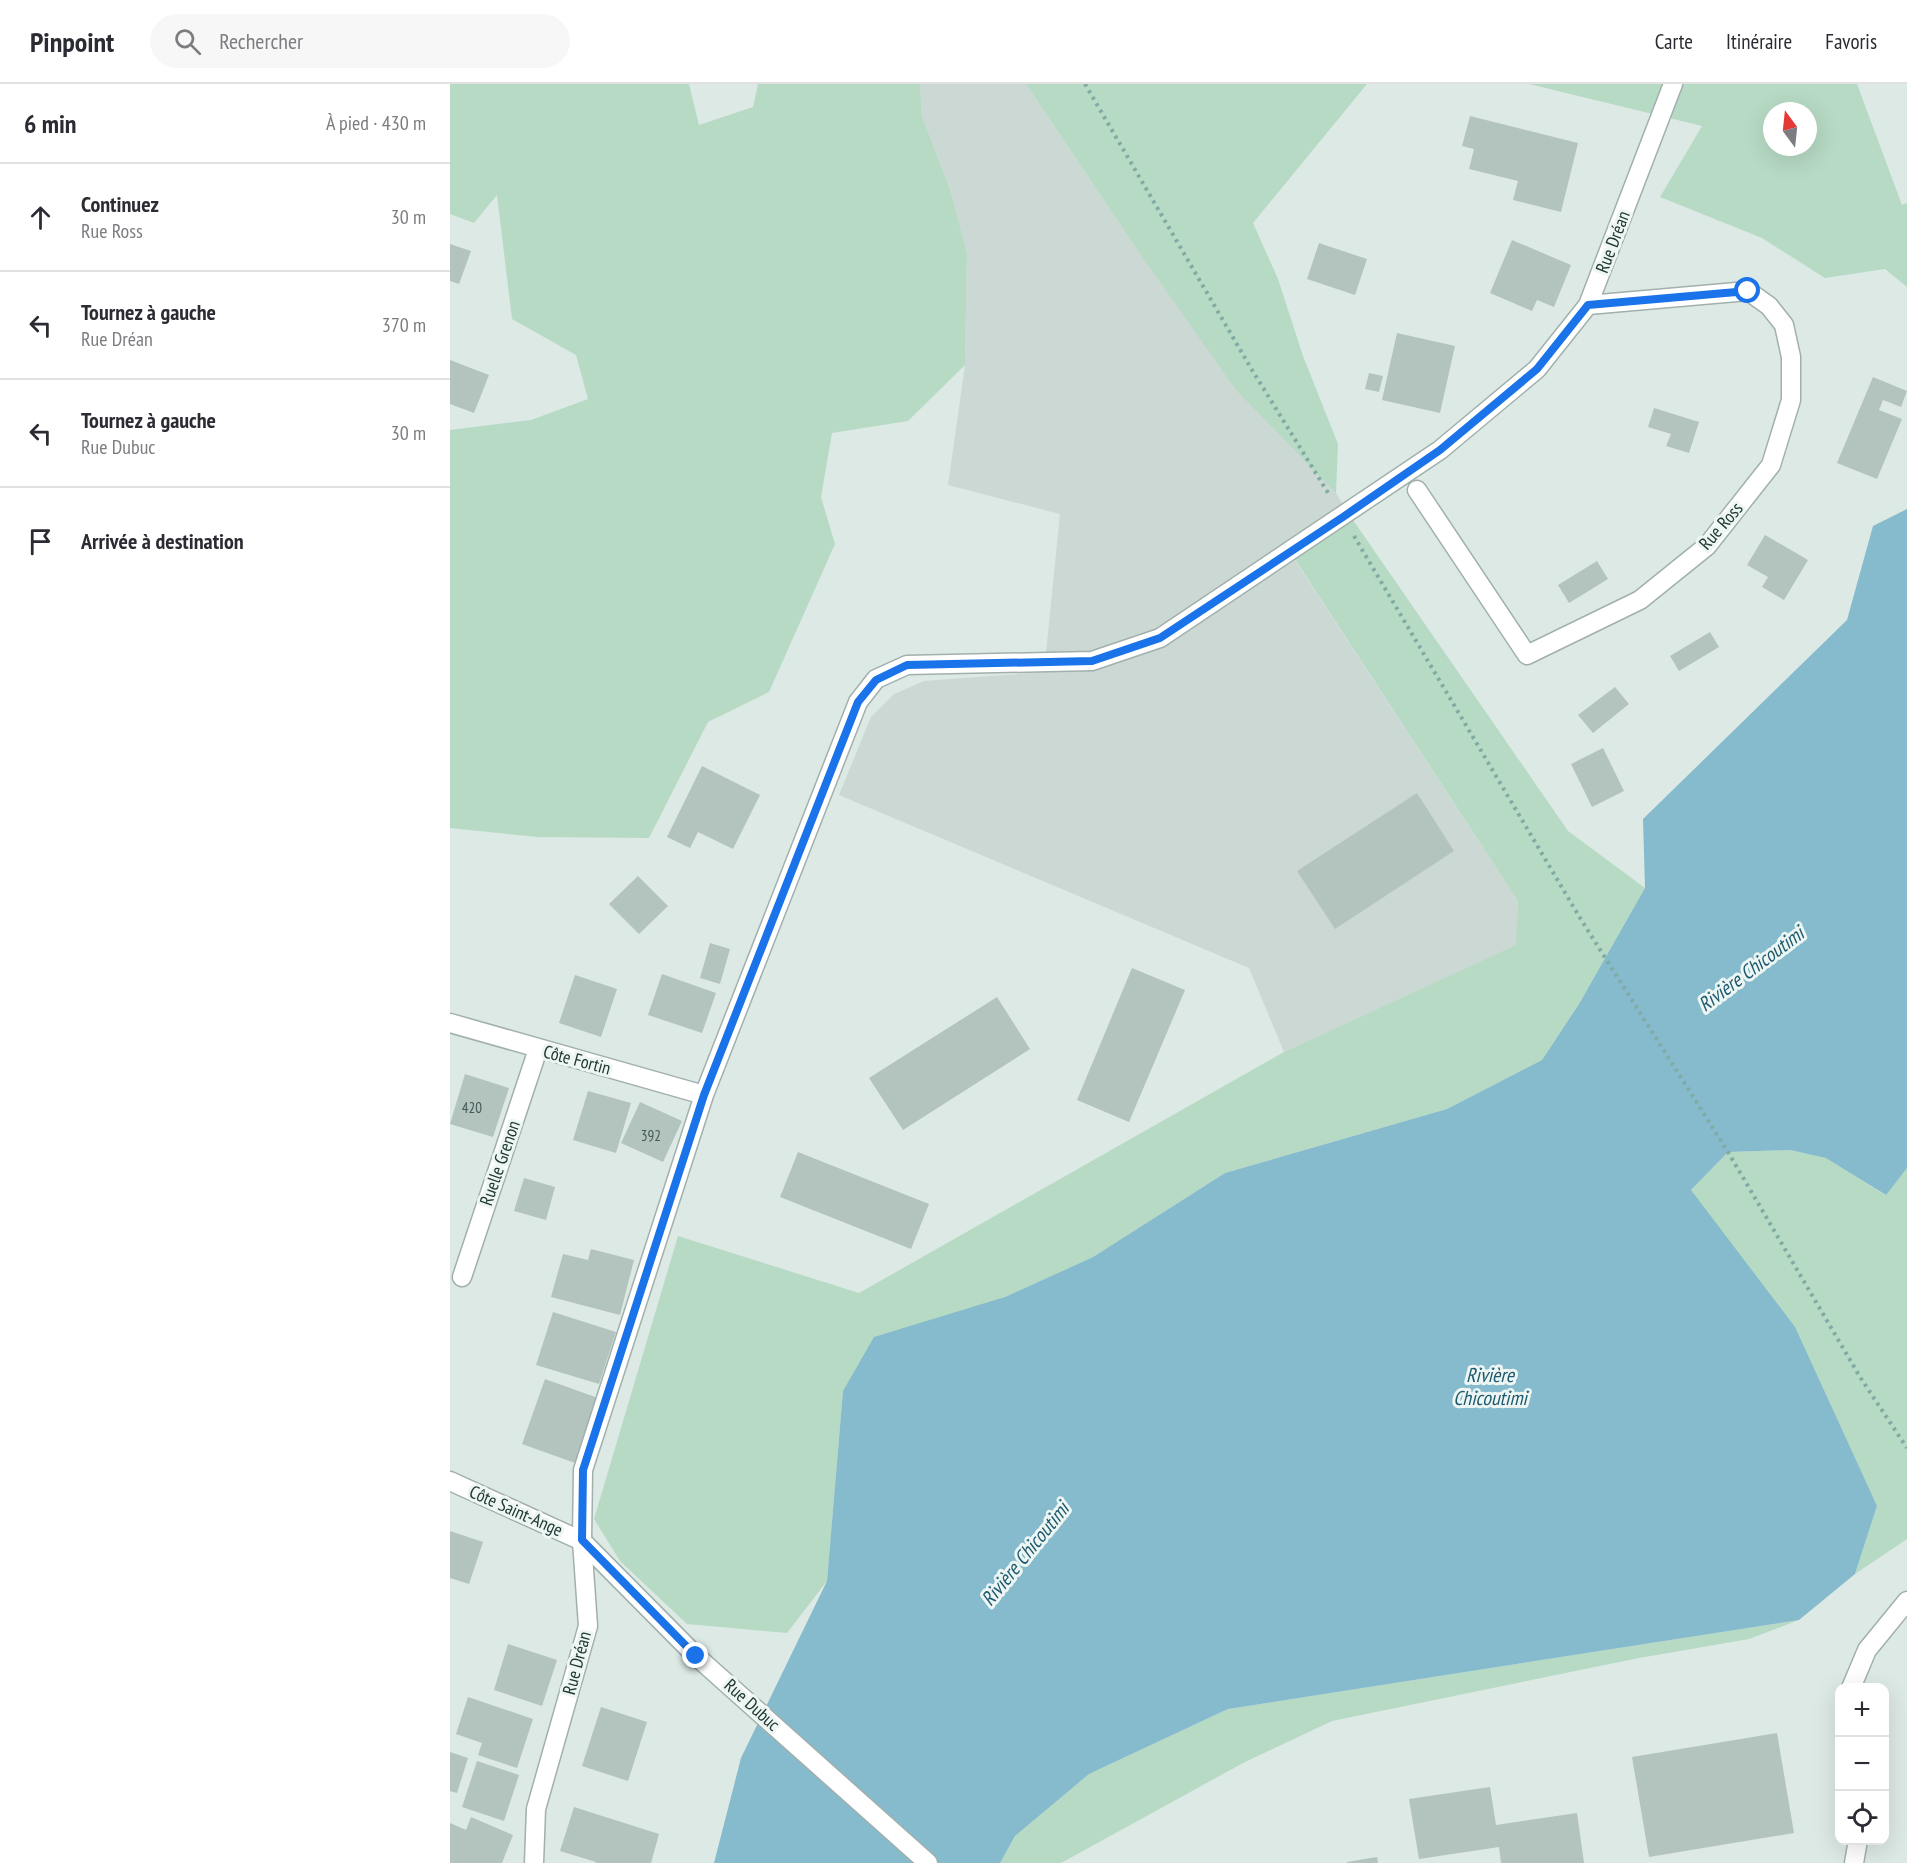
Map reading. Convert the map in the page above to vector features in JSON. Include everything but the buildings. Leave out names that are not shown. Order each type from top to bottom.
[{"type":"street","name":"Rue Dréan","points":[[534,1863],[536,1809],[588,1626],[582,1540],[583,1470],[704,1095],[858,702],[876,680],[907,665],[1092,661],[1160,638],[1440,450],[1537,369],[1588,305],[1673,84]]},
{"type":"street","name":"Rue Ross","points":[[1417,490],[1527,655],[1640,600],[1707,546],[1771,465],[1791,400],[1791,357],[1784,326],[1770,306],[1748,291],[1588,305]]},
{"type":"street","name":"Côte Fortin","points":[[450,1023],[704,1095]]},
{"type":"street","name":"Ruelle Grenon","points":[[462,1277],[538,1049]]},
{"type":"street","name":"Côte Saint-Ange","points":[[450,1480],[582,1540]]},
{"type":"street","name":"Rue Dubuc","points":[[582,1540],[696,1656],[928,1863]]},
{"type":"street","points":[[1853,1683],[1867,1650],[1907,1601]]},
{"type":"street","points":[[1854,1863],[1857,1845]]},
{"type":"path","points":[[1580,918],[1728,1152],[1860,1377],[1907,1448]]},
{"type":"shaded area","points":[[920,84],[1026,84],[1134,245],[1336,493],[1353,520],[1294,559],[1518,901],[1517,945],[1284,1052],[1249,968],[839,795],[871,717],[894,694],[924,681],[1044,672],[1060,514],[948,485],[965,365],[967,253],[951,192],[922,116]]},
{"type":"green space","points":[[450,84],[689,84],[699,125],[753,107],[758,84],[920,84],[922,116],[951,192],[967,253],[965,365],[908,421],[832,433],[821,497],[835,544],[769,692],[708,722],[649,838],[538,837],[450,828],[450,430],[531,420],[588,399],[576,355],[512,319],[497,195],[474,223],[450,214]]},
{"type":"green space","points":[[1026,84],[1367,84],[1253,223],[1278,279],[1303,356],[1338,444],[1336,493],[1236,390],[1134,245]]},
{"type":"green space","points":[[1529,84],[1857,84],[1902,205],[1907,203],[1907,287],[1885,269],[1825,278],[1762,238],[1660,197],[1702,126]]},
{"type":"green space","points":[[1353,520],[1568,831],[1645,888],[1579,1004],[1542,1060],[1447,1109],[1225,1173],[1093,1257],[1005,1297],[843,1391],[827,1581],[787,1633],[687,1624],[620,1561],[594,1519],[678,1236],[859,1293],[1284,1052],[1516,945],[1518,901],[1294,558]]},
{"type":"green space","points":[[1790,1150],[1827,1158],[1885,1195],[1907,1168],[1907,1539],[1855,1574],[1877,1506],[1858,1467],[1691,1190],[1728,1152]]},
{"type":"green space","points":[[1799,1620],[1749,1639],[1639,1658],[1332,1721],[1245,1762],[1061,1863],[1000,1863],[1015,1836],[1089,1774],[1228,1709]]},
{"type":"water","name":"Rivière Chicoutimi","points":[[1907,509],[1907,1168],[1886,1195],[1826,1158],[1790,1150],[1728,1152],[1691,1190],[1795,1327],[1877,1506],[1855,1574],[1799,1620],[1228,1709],[1089,1774],[1015,1836],[1000,1863],[714,1863],[741,1758],[827,1581],[843,1391],[874,1337],[1005,1297],[1093,1257],[1225,1173],[1447,1109],[1542,1060],[1579,1004],[1645,888],[1643,819],[1847,620],[1873,526]]},
{"type":"route","points":[[696,1656],[582,1540],[583,1470],[704,1095],[858,702],[876,680],[907,665],[1092,661],[1160,638],[1440,450],[1537,369],[1588,305],[1748,291]]}]
